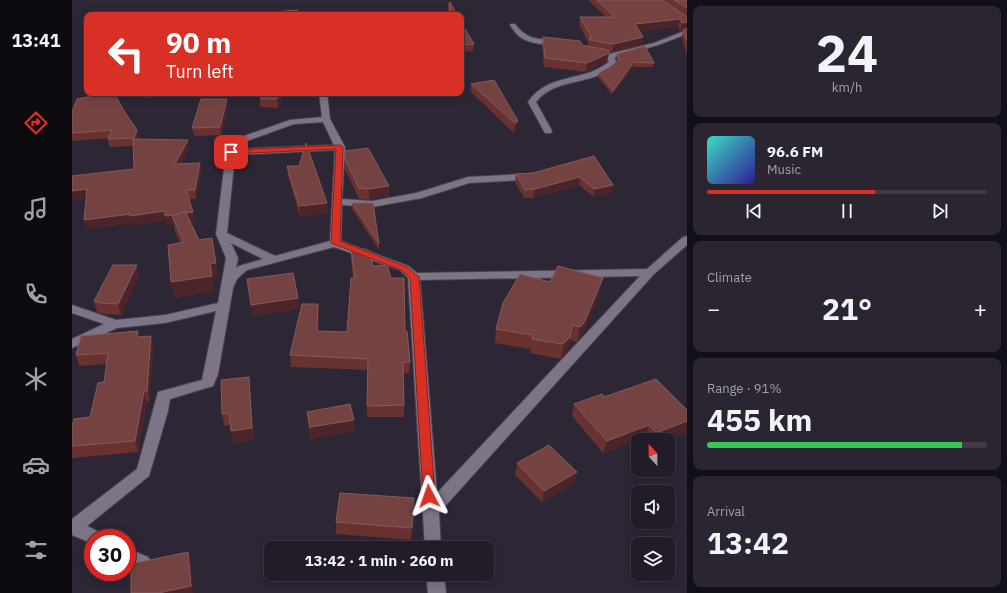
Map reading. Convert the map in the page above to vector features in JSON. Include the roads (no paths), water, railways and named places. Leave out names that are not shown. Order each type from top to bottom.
[{"type":"street","points":[[512,25],[521,35],[533,42],[567,43]]},
{"type":"street","points":[[548,131],[532,102],[535,96],[566,81],[595,75],[607,70],[613,63],[609,56],[656,44],[687,32]]},
{"type":"street","points":[[323,96],[326,119],[340,147],[335,243]]},
{"type":"street","points":[[84,533],[73,528],[144,472],[162,411],[163,396],[208,383],[211,374],[232,258],[221,234],[231,152],[241,140],[293,122],[326,119]]},
{"type":"street","points":[[231,152],[340,147]]},
{"type":"street","points":[[336,202],[372,204],[418,196],[468,180],[522,177]]},
{"type":"street","points":[[221,234],[274,260]]},
{"type":"street","points":[[430,511],[650,272],[687,239]]},
{"type":"street","points":[[226,291],[232,276],[243,268],[335,243],[404,268],[414,277],[650,272]]},
{"type":"street","points":[[414,277],[432,541]]},
{"type":"street","points":[[72,344],[115,324],[165,319],[223,306]]},
{"type":"street","points":[[72,309],[115,324]]},
{"type":"street","points":[[136,559],[142,562]]},
{"type":"street","points":[[436,581],[437,593]]}]
